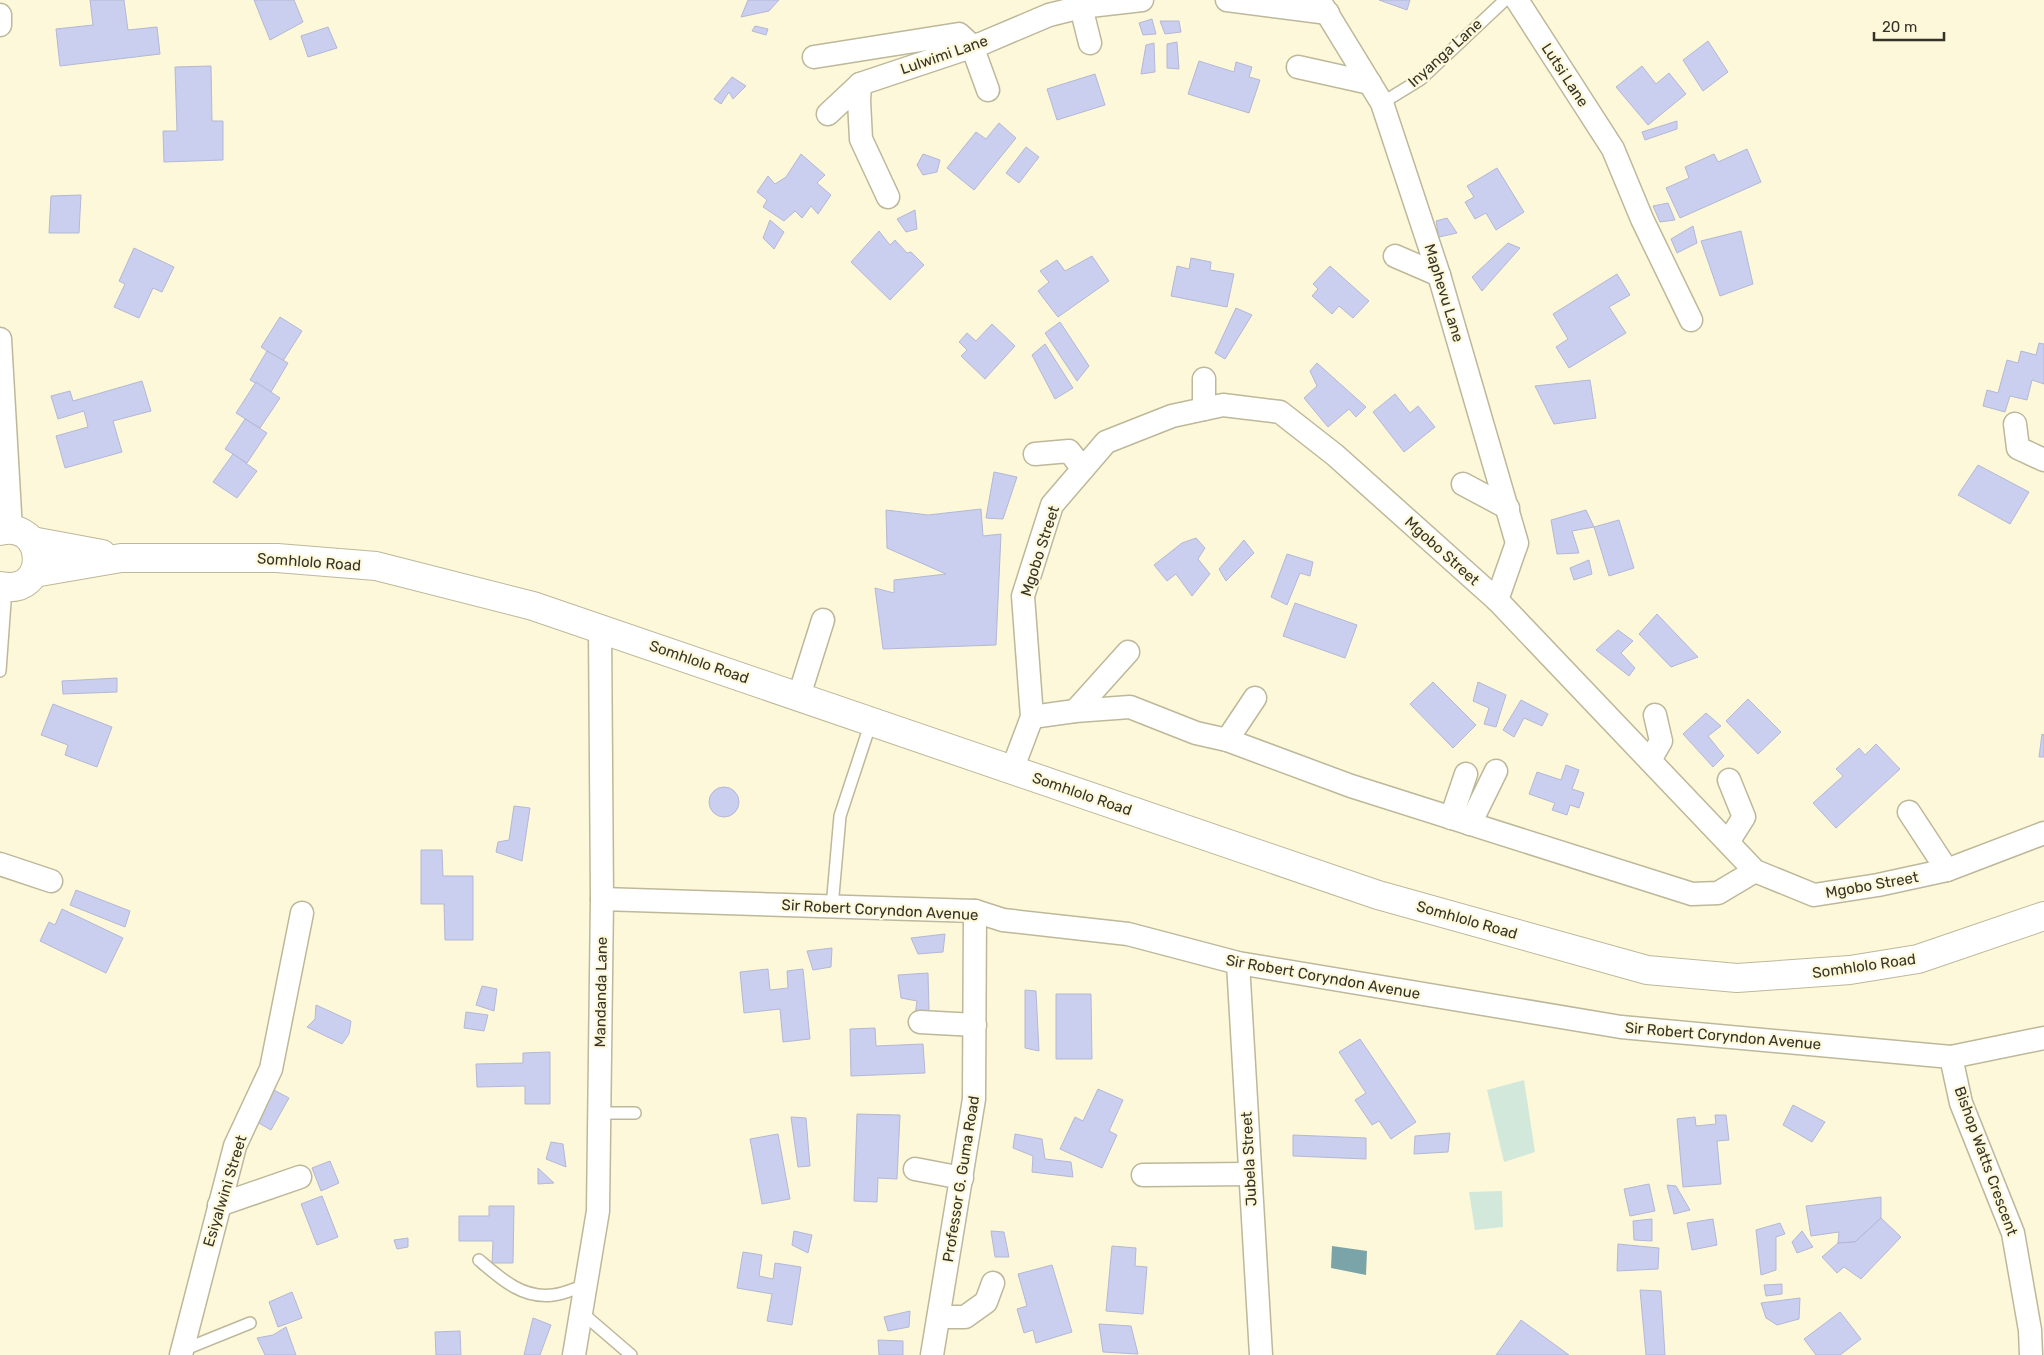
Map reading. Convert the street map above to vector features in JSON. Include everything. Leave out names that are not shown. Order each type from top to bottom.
[{"type":"main road","name":"Somhlolo Road","points":[[14,534],[121,558]]},
{"type":"main road","points":[[14,534],[38,556],[34,573]]},
{"type":"main road","name":"Somhlolo Road","points":[[3,587],[22,584],[34,573],[121,558],[277,558],[376,566],[533,606],[1378,894],[1647,970],[1737,978],[1850,970],[1918,959],[2044,916]]},
{"type":"street","name":"Lulwimi Lane","points":[[860,84],[972,46],[1048,15],[1081,7],[1142,0]]},
{"type":"street","points":[[1227,0],[1324,7]]},
{"type":"street","name":"Lutsi Lane","points":[[1517,0],[1613,149],[1642,219],[1691,320]]},
{"type":"street","points":[[1081,7],[1090,43]]},
{"type":"street","name":"Maphevu Lane","points":[[1324,7],[1382,103],[1439,276],[1508,508],[1517,543],[1497,600]]},
{"type":"street","points":[[0,15],[0,25]]},
{"type":"street","points":[[814,57],[959,34],[972,46],[988,90]]},
{"type":"street","points":[[1298,67],[1370,83]]},
{"type":"street","points":[[828,114],[860,84]]},
{"type":"street","points":[[860,84],[858,101],[861,139],[888,197]]},
{"type":"street","points":[[1395,256],[1439,276]]},
{"type":"street","points":[[0,339],[14,534]]},
{"type":"street","points":[[1204,379],[1204,409]]},
{"type":"street","name":"Mgobo Street","points":[[1012,770],[1032,718],[1023,596],[1052,505],[1106,442],[1172,416],[1223,405],[1280,412],[1335,455],[1497,600],[1756,871],[1814,895],[1878,885],[1947,870],[2044,833]]},
{"type":"street","points":[[2015,424],[2018,448],[2044,460]]},
{"type":"street","points":[[1035,454],[1069,451],[1083,469]]},
{"type":"street","points":[[1463,484],[1508,508]]},
{"type":"street","points":[[799,696],[823,620]]},
{"type":"street","name":"Mandanda Lane","points":[[574,1355],[598,1211],[602,899],[600,628]]},
{"type":"street","points":[[1075,711],[1128,652]]},
{"type":"street","points":[[1227,740],[1254,698]]},
{"type":"street","points":[[1032,718],[1075,711],[1130,707],[1196,733],[1227,740],[1351,786],[1692,894],[1718,892],[1756,871]]},
{"type":"street","points":[[1650,760],[1660,741],[1655,715]]},
{"type":"street","points":[[1460,821],[1496,771]]},
{"type":"street","points":[[1460,821],[1466,774]]},
{"type":"street","points":[[1728,842],[1744,817],[1730,780]]},
{"type":"street","points":[[1909,812],[1947,870]]},
{"type":"street","points":[[0,864],[51,881]]},
{"type":"street","name":"Sir Robert Coryndon Avenue","points":[[602,899],[975,911],[1003,920],[1128,934],[1238,963],[1621,1027],[1951,1057],[2044,1038]]},
{"type":"street","name":"Professor G. Guma Road","points":[[932,1355],[974,1100],[975,911]]},
{"type":"street","name":"Esiyalwini Street","points":[[182,1352],[235,1146],[271,1069],[302,913]]},
{"type":"street","name":"Jubela Street","points":[[1238,963],[1261,1355]]},
{"type":"street","points":[[920,1022],[974,1025]]},
{"type":"street","name":"Bishop Watts Crescent","points":[[1951,1057],[1961,1103],[2013,1233],[2030,1330],[2031,1355]]},
{"type":"street","points":[[915,1170],[962,1178]]},
{"type":"street","points":[[1143,1175],[1250,1174]]},
{"type":"street","points":[[219,1206],[300,1177]]},
{"type":"street","points":[[939,1317],[965,1317],[986,1302],[993,1283]]},
{"type":"lane","name":"Inyanga Lane","points":[[1382,103],[1420,79],[1505,0]]},
{"type":"lane","points":[[0,671],[3,587]]},
{"type":"lane","points":[[832,907],[840,816],[871,721]]},
{"type":"lane","points":[[599,1113],[635,1113]]},
{"type":"lane","points":[[478,1260],[508,1285],[533,1295],[553,1296],[586,1285]]},
{"type":"lane","points":[[581,1312],[631,1355]]},
{"type":"lane","points":[[182,1352],[250,1324]]},
{"type":"green space","points":[[1524,1080],[1535,1152],[1504,1162],[1487,1090]]},
{"type":"green space","points":[[1502,1191],[1503,1227],[1475,1230],[1469,1192]]},
{"type":"water","points":[[1332,1246],[1367,1251],[1366,1275],[1331,1268]]},
{"type":"building","points":[[90,0],[124,0],[128,30],[157,27],[160,54],[60,66],[56,29],[93,25]]},
{"type":"building","points":[[254,0],[294,0],[303,22],[270,40]]},
{"type":"building","points":[[748,0],[779,0],[769,11],[741,17]]},
{"type":"building","points":[[1379,0],[1410,0],[1407,10]]},
{"type":"building","points":[[1152,19],[1156,34],[1143,35],[1139,23]]},
{"type":"building","points":[[1160,21],[1179,21],[1181,32],[1165,34]]},
{"type":"building","points":[[755,26],[768,29],[766,35],[752,31]]},
{"type":"building","points":[[328,27],[337,48],[308,57],[301,36]]},
{"type":"building","points":[[1708,41],[1728,72],[1703,91],[1683,60]]},
{"type":"building","points":[[1177,42],[1179,69],[1167,68],[1167,44]]},
{"type":"building","points":[[1154,43],[1155,72],[1141,74],[1146,45]]},
{"type":"building","points":[[1199,61],[1234,72],[1236,62],[1252,67],[1249,77],[1260,80],[1249,113],[1188,94]]},
{"type":"building","points":[[211,66],[212,121],[223,121],[223,160],[164,162],[163,131],[177,131],[175,67]]},
{"type":"building","points":[[1642,66],[1656,84],[1669,73],[1686,94],[1648,125],[1616,87]]},
{"type":"building","points":[[1095,74],[1105,105],[1057,120],[1047,89]]},
{"type":"building","points":[[732,77],[746,86],[733,99],[729,92],[721,104],[714,99]]},
{"type":"building","points":[[1677,121],[1677,129],[1645,140],[1642,132]]},
{"type":"building","points":[[999,123],[1016,138],[974,190],[947,168],[976,132],[986,139]]},
{"type":"building","points":[[1026,147],[1039,157],[1019,183],[1006,173]]},
{"type":"building","points":[[1747,149],[1761,182],[1680,218],[1666,188],[1689,178],[1685,167],[1714,154],[1718,162]]},
{"type":"building","points":[[801,154],[825,175],[817,183],[831,195],[818,214],[811,206],[802,218],[795,211],[784,221],[763,207],[767,200],[757,192],[768,176],[775,184],[786,177]]},
{"type":"building","points":[[923,154],[940,160],[937,172],[923,175],[917,165]]},
{"type":"building","points":[[1497,168],[1524,212],[1496,230],[1486,213],[1475,219],[1465,202],[1474,197],[1467,186]]},
{"type":"building","points":[[81,195],[79,233],[49,233],[51,196]]},
{"type":"building","points":[[1668,203],[1675,220],[1660,222],[1653,206]]},
{"type":"building","points":[[915,210],[917,229],[906,232],[897,219]]},
{"type":"building","points":[[1447,218],[1457,233],[1439,237],[1436,221]]},
{"type":"building","points":[[770,220],[784,232],[774,249],[763,238]]},
{"type":"building","points":[[1693,226],[1697,243],[1677,253],[1671,239]]},
{"type":"building","points":[[879,231],[890,245],[895,240],[907,253],[911,252],[924,265],[890,300],[851,262]]},
{"type":"building","points":[[1741,231],[1753,284],[1720,296],[1701,241]]},
{"type":"building","points":[[1508,243],[1520,248],[1482,291],[1472,277]]},
{"type":"building","points":[[134,248],[174,267],[162,292],[153,288],[139,318],[114,307],[125,284],[119,281]]},
{"type":"building","points":[[1092,256],[1109,281],[1058,317],[1038,291],[1049,282],[1040,271],[1057,260],[1065,271]]},
{"type":"building","points":[[1191,258],[1211,262],[1210,270],[1234,274],[1227,307],[1171,296],[1177,266],[1189,269]]},
{"type":"building","points":[[1330,266],[1369,301],[1353,318],[1339,306],[1332,314],[1312,296],[1318,289],[1313,284]]},
{"type":"building","points":[[1617,274],[1630,295],[1609,307],[1626,333],[1569,368],[1556,347],[1568,339],[1553,314]]},
{"type":"building","points":[[1236,308],[1252,315],[1225,359],[1215,353]]},
{"type":"building","points":[[280,317],[302,331],[283,361],[261,347]]},
{"type":"building","points":[[1060,322],[1089,366],[1077,381],[1045,333]]},
{"type":"building","points":[[992,324],[1015,346],[985,379],[961,356],[967,350],[959,342],[967,333],[976,341]]},
{"type":"building","points":[[2039,343],[2044,344],[2044,384],[2032,380],[2027,400],[2010,396],[2005,412],[1983,406],[1987,390],[1998,393],[2007,360],[2018,363],[2021,351],[2036,355]]},
{"type":"building","points":[[1045,344],[1073,388],[1055,399],[1032,355]]},
{"type":"building","points":[[267,351],[288,363],[271,392],[250,380]]},
{"type":"building","points":[[1317,363],[1366,407],[1356,417],[1349,409],[1328,427],[1304,398],[1317,386],[1310,371]]},
{"type":"building","points":[[1590,380],[1596,418],[1554,424],[1535,386]]},
{"type":"building","points":[[142,381],[151,411],[113,421],[122,452],[65,468],[56,436],[88,427],[84,411],[58,419],[51,396],[70,391],[73,401]]},
{"type":"building","points":[[256,382],[280,398],[260,428],[236,413]]},
{"type":"building","points":[[1395,394],[1410,413],[1418,406],[1435,427],[1404,452],[1373,412]]},
{"type":"building","points":[[245,419],[267,433],[247,463],[225,449]]},
{"type":"building","points":[[233,454],[257,471],[237,498],[213,482]]},
{"type":"building","points":[[1978,465],[2029,492],[2010,524],[1958,495]]},
{"type":"building","points":[[994,472],[1017,477],[1003,519],[986,518]]},
{"type":"building","points":[[981,509],[983,536],[1001,534],[996,645],[883,649],[875,588],[894,593],[894,580],[946,574],[887,548],[886,510],[928,515]]},
{"type":"building","points":[[1586,510],[1594,527],[1572,531],[1579,553],[1557,554],[1551,520]]},
{"type":"building","points":[[1619,520],[1634,568],[1609,576],[1594,527]]},
{"type":"building","points":[[1196,538],[1205,548],[1198,559],[1210,574],[1192,596],[1176,574],[1167,581],[1154,565],[1182,543]]},
{"type":"building","points":[[1244,540],[1254,553],[1226,581],[1219,569]]},
{"type":"building","points":[[1287,554],[1313,562],[1310,576],[1300,573],[1287,605],[1271,597]]},
{"type":"building","points":[[1589,560],[1592,574],[1574,580],[1570,568]]},
{"type":"building","points":[[1295,603],[1357,625],[1345,658],[1283,636]]},
{"type":"building","points":[[1657,614],[1698,657],[1671,667],[1639,634]]},
{"type":"building","points":[[1618,630],[1633,641],[1621,653],[1635,668],[1629,676],[1596,650]]},
{"type":"building","points":[[117,678],[117,692],[63,694],[62,681]]},
{"type":"building","points":[[1433,682],[1476,725],[1453,748],[1410,704]]},
{"type":"building","points":[[1478,682],[1506,695],[1496,727],[1484,724],[1489,708],[1473,701]]},
{"type":"building","points":[[1748,699],[1781,732],[1758,754],[1726,721]]},
{"type":"building","points":[[1521,700],[1548,714],[1542,726],[1524,718],[1514,737],[1503,730]]},
{"type":"building","points":[[53,704],[112,727],[97,767],[65,755],[68,745],[41,735]]},
{"type":"building","points":[[1706,713],[1721,726],[1708,736],[1724,756],[1713,767],[1683,734]]},
{"type":"building","points":[[2042,734],[2044,735],[2044,757],[2039,757]]},
{"type":"building","points":[[1876,744],[1900,769],[1836,828],[1813,803],[1843,776],[1836,769],[1859,748],[1865,755]]},
{"type":"building","points":[[1566,765],[1579,770],[1572,789],[1584,793],[1579,808],[1570,805],[1567,815],[1552,810],[1555,803],[1529,794],[1537,772],[1561,780]]},
{"type":"building","points":[[724,787],[730,788],[738,796],[738,808],[730,816],[724,817],[718,816],[710,808],[709,802],[710,796],[718,788]]},
{"type":"building","points":[[514,806],[530,808],[522,861],[496,852],[498,842],[509,840]]},
{"type":"building","points":[[421,850],[442,850],[443,876],[473,876],[473,940],[445,940],[444,904],[421,904]]},
{"type":"building","points":[[76,890],[130,911],[125,927],[70,905]]},
{"type":"building","points":[[62,909],[123,938],[106,973],[40,941],[49,922],[55,925]]},
{"type":"building","points":[[945,934],[943,952],[918,954],[911,938]]},
{"type":"building","points":[[832,948],[831,967],[813,970],[807,951]]},
{"type":"building","points":[[768,969],[770,990],[788,988],[787,971],[803,969],[810,1039],[783,1042],[780,1009],[744,1013],[740,972]]},
{"type":"building","points":[[928,973],[929,1010],[915,1015],[917,1001],[901,998],[898,975]]},
{"type":"building","points":[[482,986],[497,989],[494,1011],[476,1005]]},
{"type":"building","points":[[1025,990],[1036,991],[1039,1051],[1025,1048]]},
{"type":"building","points":[[1056,994],[1091,994],[1092,1059],[1056,1059]]},
{"type":"building","points":[[316,1005],[351,1021],[349,1034],[342,1044],[307,1027],[315,1019]]},
{"type":"building","points":[[466,1012],[488,1015],[484,1031],[464,1028]]},
{"type":"building","points":[[875,1028],[876,1046],[923,1044],[925,1073],[851,1076],[850,1029]]},
{"type":"building","points":[[1360,1039],[1416,1122],[1391,1139],[1379,1121],[1372,1125],[1355,1100],[1366,1093],[1339,1052]]},
{"type":"building","points":[[550,1052],[550,1104],[525,1104],[525,1086],[477,1087],[476,1064],[523,1063],[523,1053]]},
{"type":"building","points":[[1098,1089],[1123,1100],[1109,1131],[1117,1135],[1102,1168],[1060,1149],[1075,1117],[1083,1121]]},
{"type":"building","points":[[274,1090],[289,1098],[271,1130],[257,1122]]},
{"type":"building","points":[[1793,1105],[1825,1122],[1812,1142],[1783,1125]]},
{"type":"building","points":[[857,1114],[900,1115],[897,1179],[878,1178],[877,1202],[854,1201]]},
{"type":"building","points":[[1715,1115],[1726,1115],[1729,1140],[1717,1141],[1721,1184],[1683,1187],[1677,1119],[1695,1117],[1696,1126],[1716,1124]]},
{"type":"building","points":[[791,1117],[806,1118],[810,1166],[798,1167]]},
{"type":"building","points":[[1450,1133],[1448,1152],[1414,1154],[1415,1136]]},
{"type":"building","points":[[778,1134],[790,1199],[762,1204],[750,1139]]},
{"type":"building","points":[[1015,1134],[1042,1139],[1045,1159],[1071,1162],[1073,1177],[1032,1172],[1033,1156],[1013,1148]]},
{"type":"building","points":[[1293,1135],[1366,1138],[1366,1159],[1293,1156]]},
{"type":"building","points":[[551,1142],[563,1144],[566,1167],[546,1159]]},
{"type":"building","points":[[330,1161],[339,1183],[321,1191],[312,1168]]},
{"type":"building","points":[[538,1168],[554,1183],[538,1184]]},
{"type":"building","points":[[1649,1184],[1655,1211],[1630,1216],[1624,1189]]},
{"type":"building","points":[[1667,1185],[1676,1186],[1690,1210],[1674,1214]]},
{"type":"building","points":[[322,1196],[338,1237],[317,1245],[301,1204]]},
{"type":"building","points":[[1881,1197],[1881,1218],[1855,1242],[1838,1243],[1839,1232],[1811,1236],[1806,1206]]},
{"type":"building","points":[[489,1206],[514,1206],[513,1263],[492,1263],[493,1241],[459,1241],[459,1216],[489,1216]]},
{"type":"building","points":[[1881,1218],[1901,1237],[1861,1279],[1844,1267],[1837,1273],[1822,1257],[1838,1243],[1855,1242]]},
{"type":"building","points":[[1652,1219],[1652,1241],[1634,1240],[1633,1221]]},
{"type":"building","points":[[1713,1219],[1717,1245],[1692,1250],[1687,1223]]},
{"type":"building","points":[[1780,1223],[1785,1234],[1776,1237],[1776,1270],[1761,1275],[1756,1230]]},
{"type":"building","points":[[794,1231],[812,1235],[808,1253],[792,1245]]},
{"type":"building","points":[[991,1231],[1004,1232],[1009,1257],[995,1257]]},
{"type":"building","points":[[1802,1231],[1813,1247],[1797,1253],[1792,1242]]},
{"type":"building","points":[[408,1238],[408,1247],[397,1249],[394,1240]]},
{"type":"building","points":[[1618,1244],[1659,1248],[1658,1269],[1617,1271]]},
{"type":"building","points":[[1112,1246],[1136,1248],[1135,1266],[1147,1267],[1143,1314],[1106,1311]]},
{"type":"building","points":[[743,1252],[762,1255],[759,1276],[773,1279],[775,1263],[801,1267],[792,1325],[767,1321],[772,1294],[737,1288]]},
{"type":"building","points":[[1052,1265],[1072,1332],[1036,1343],[1033,1330],[1024,1333],[1017,1309],[1027,1306],[1018,1274]]},
{"type":"building","points":[[1782,1284],[1782,1294],[1766,1296],[1764,1285]]},
{"type":"building","points":[[1640,1290],[1661,1291],[1665,1355],[1646,1355]]},
{"type":"building","points":[[292,1292],[302,1318],[278,1327],[269,1302]]},
{"type":"building","points":[[1800,1298],[1799,1319],[1777,1325],[1766,1318],[1761,1303]]},
{"type":"building","points":[[910,1311],[909,1327],[888,1331],[884,1317]]},
{"type":"building","points":[[1840,1312],[1861,1339],[1840,1355],[1816,1355],[1804,1339]]},
{"type":"building","points":[[533,1318],[551,1325],[540,1355],[524,1355]]},
{"type":"building","points":[[1521,1320],[1569,1355],[1496,1355]]},
{"type":"building","points":[[1099,1324],[1131,1326],[1138,1354],[1103,1352]]},
{"type":"building","points":[[286,1327],[296,1355],[265,1355],[257,1338],[273,1335]]},
{"type":"building","points":[[460,1331],[461,1355],[436,1355],[435,1332]]},
{"type":"building","points":[[878,1340],[903,1341],[903,1355],[879,1355]]}]
